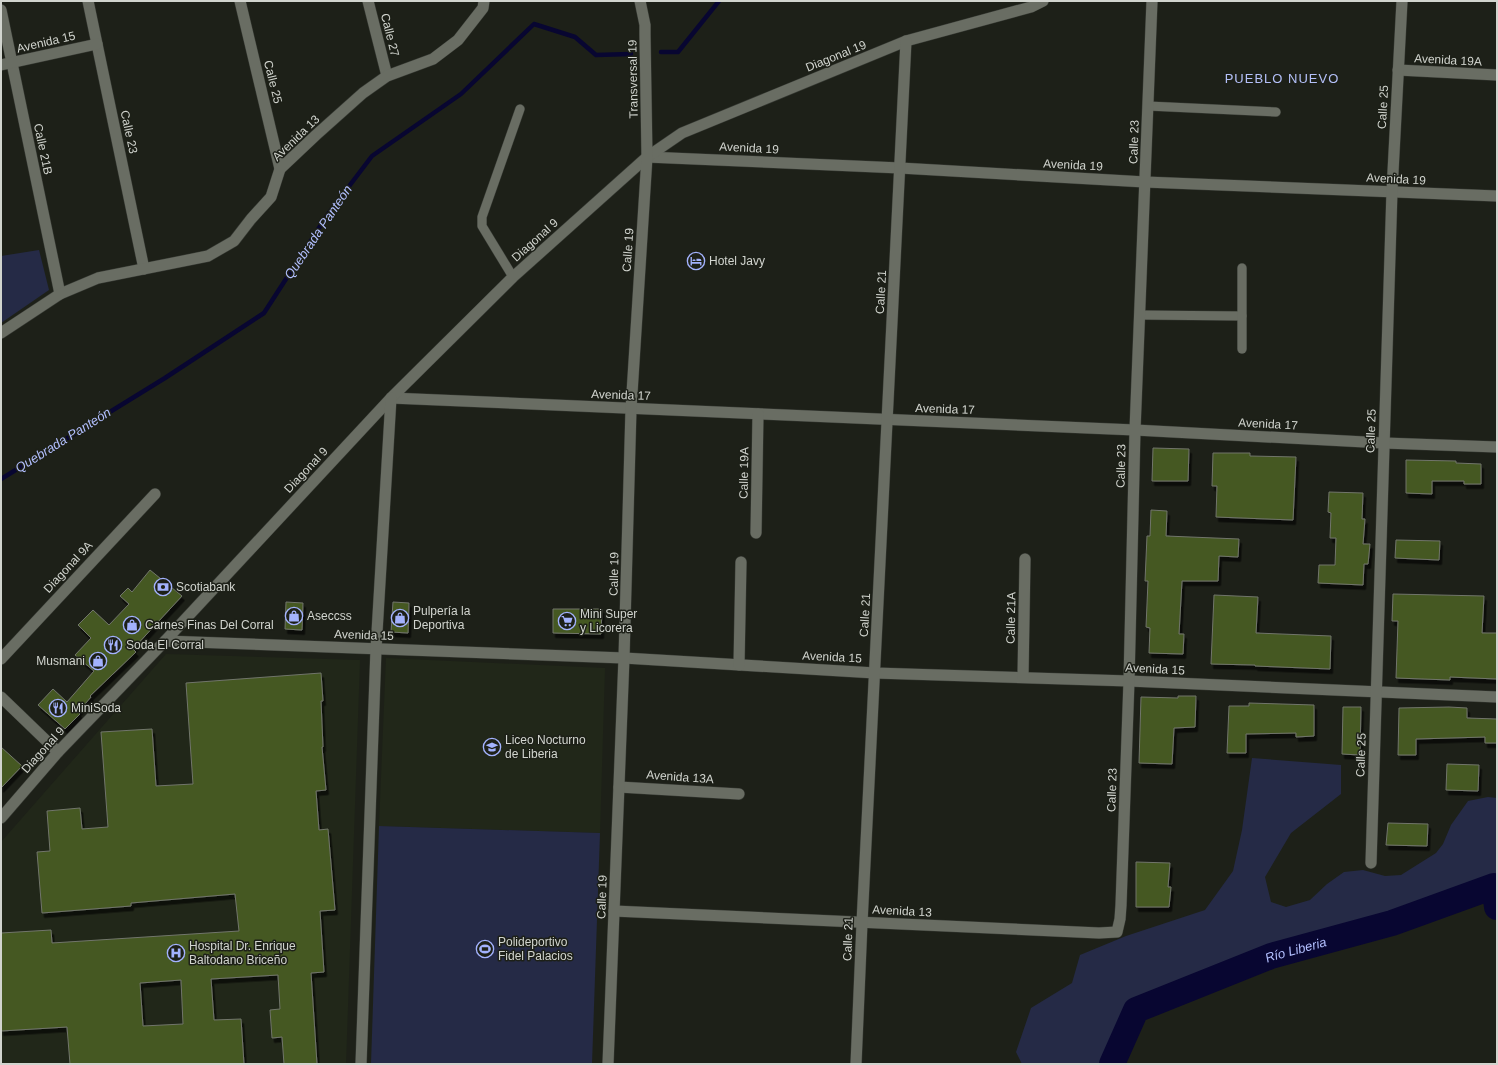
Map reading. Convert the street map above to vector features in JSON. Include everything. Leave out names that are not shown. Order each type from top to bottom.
[{"type":"street","name":"Calle 23","points":[[88,1],[144,269]]},
{"type":"street","name":"Calle 25","points":[[240,1],[280,169]]},
{"type":"street","name":"Calle 27","points":[[368,1],[387,76]]},
{"type":"street","name":"Transversal 19","points":[[640,1],[646,35],[647,157]]},
{"type":"street","name":"Diagonal 19","points":[[647,157],[682,133],[906,41],[1031,6],[1043,1]]},
{"type":"street","name":"Calle 23","points":[[1117,932],[1121,905],[1129,680],[1135,430],[1152,1]]},
{"type":"street","name":"Calle 25","points":[[1371,863],[1392,191],[1402,1]]},
{"type":"street","name":"Avenida 13","points":[[1,333],[60,294],[98,278],[208,256],[234,241],[271,197],[280,169],[363,93],[387,76],[433,59],[458,40],[483,4]]},
{"type":"street","name":"Calle 21B","points":[[1,10],[6,64],[60,294]]},
{"type":"street","name":"Calle 21","points":[[856,1064],[906,41]]},
{"type":"street","name":"Avenida 15","points":[[6,64],[97,44]]},
{"type":"street","name":"Avenida 19A","points":[[1398,70],[1497,75]]},
{"type":"street","name":"Avenida 19","points":[[647,157],[900,168],[1145,182],[1497,196]]},
{"type":"street","name":"Diagonal 9","points":[[1,818],[58,752],[165,641],[391,398],[513,278],[647,157]]},
{"type":"street","name":"Calle 19","points":[[608,1064],[624,658],[631,409],[647,157]]},
{"type":"street","name":"Avenida 17","points":[[391,398],[1497,447]]},
{"type":"street","points":[[361,1064],[376,649],[391,398]]},
{"type":"street","name":"Calle 19A","points":[[756,533],[758,414]]},
{"type":"street","name":"Diagonal 9A","points":[[1,659],[155,494]]},
{"type":"street","name":"Calle 21A","points":[[1023,677],[1025,559]]},
{"type":"street","points":[[739,665],[741,562]]},
{"type":"street","name":"Avenida 15","points":[[165,641],[624,658],[875,673],[1129,680],[1376,693],[1497,697]]},
{"type":"street","points":[[1,697],[58,752]]},
{"type":"street","name":"Avenida 13A","points":[[619,787],[739,794]]},
{"type":"street","name":"Avenida 13","points":[[614,911],[1099,933],[1117,932]]},
{"type":"lane","points":[[1148,106],[1276,112]]},
{"type":"lane","points":[[513,278],[482,226],[482,217],[520,109]]},
{"type":"lane","points":[[1242,268],[1242,349]]},
{"type":"lane","points":[[1140,315],[1242,316]]},
{"type":"shaded area","points":[[39,250],[49,290],[1,323],[1,256]]},
{"type":"shaded area","name":"Hospital Dr. Enrique Baltodano Briceño","points":[[166,654],[360,660],[346,1064],[1,1064],[1,842]]},
{"type":"shaded area","name":"Liceo Nocturno de Liberia","points":[[386,658],[605,668],[600,833],[379,826]]},
{"type":"shaded area","points":[[1252,758],[1341,765],[1341,794],[1291,833],[1265,877],[1271,902],[1286,907],[1310,900],[1327,884],[1344,872],[1363,870],[1385,876],[1401,875],[1436,853],[1443,844],[1451,825],[1468,801],[1488,797],[1497,798],[1497,876],[1127,1002],[1099,1064],[1022,1064],[1016,1052],[1031,1008],[1072,983],[1080,955],[1126,936],[1205,910],[1233,871],[1242,830]]},
{"type":"shaded area","name":"Polideportivo Fidel Palacios","points":[[379,826],[600,833],[592,1064],[371,1064]]},
{"type":"building","points":[[1153,448],[1189,449],[1188,481],[1152,481]]},
{"type":"building","points":[[1213,453],[1250,453],[1250,456],[1296,457],[1293,520],[1216,517],[1217,486],[1212,486]]},
{"type":"building","points":[[1406,460],[1456,461],[1456,463],[1481,464],[1481,484],[1464,484],[1464,481],[1432,481],[1432,494],[1406,493]]},
{"type":"building","points":[[1329,492],[1363,493],[1362,519],[1365,519],[1363,544],[1370,544],[1368,564],[1364,564],[1363,585],[1318,583],[1319,565],[1335,565],[1336,538],[1330,538],[1331,513],[1328,512]]},
{"type":"building","points":[[1151,510],[1167,511],[1166,536],[1239,539],[1238,557],[1219,556],[1218,581],[1182,581],[1179,634],[1184,634],[1183,654],[1149,653],[1150,628],[1146,627],[1148,581],[1145,581],[1147,536],[1150,536]]},
{"type":"building","points":[[1396,540],[1440,541],[1439,560],[1395,558]]},
{"type":"building","points":[[150,570],[182,596],[133,649],[136,652],[90,696],[91,697],[78,712],[80,714],[65,729],[38,705],[53,689],[67,702],[94,671],[75,655],[91,638],[78,625],[93,610],[109,625],[129,604],[120,596],[128,588],[132,592]]},
{"type":"building","points":[[1393,594],[1484,596],[1482,633],[1497,633],[1497,679],[1450,677],[1450,680],[1396,678],[1398,621],[1392,621]]},
{"type":"building","points":[[1214,595],[1258,597],[1256,633],[1331,636],[1330,669],[1211,664]]},
{"type":"building","name":"Aseccss","points":[[286,602],[303,603],[302,630],[285,629]]},
{"type":"building","name":"Pulpería la Deportiva","points":[[393,602],[409,603],[408,633],[391,632]]},
{"type":"building","points":[[553,609],[602,609],[601,634],[553,633]]},
{"type":"building","name":"Hospital Dr. Enrique Baltodano Briceño","points":[[321,673],[323,701],[321,701],[322,747],[326,790],[316,791],[319,830],[328,829],[335,910],[320,911],[324,972],[311,973],[317,1064],[284,1064],[282,1037],[272,1038],[270,1010],[280,1009],[278,975],[211,979],[214,1020],[241,1019],[244,1064],[70,1064],[67,1027],[1,1031],[1,933],[51,930],[52,943],[239,931],[235,894],[131,903],[131,906],[42,913],[37,852],[50,851],[47,811],[80,808],[82,829],[108,827],[101,732],[152,729],[156,786],[193,784],[186,683]],"holes":[[[181,980],[183,1024],[143,1026],[140,983]]]},
{"type":"building","points":[[1178,696],[1196,696],[1195,727],[1174,728],[1172,764],[1139,763],[1141,697],[1178,698]]},
{"type":"building","points":[[1249,703],[1314,705],[1314,736],[1296,737],[1296,733],[1246,734],[1246,753],[1227,753],[1229,706],[1249,706]]},
{"type":"building","points":[[1343,707],[1361,707],[1360,755],[1342,754]]},
{"type":"building","points":[[1399,708],[1467,708],[1467,718],[1497,719],[1497,743],[1485,743],[1485,737],[1416,739],[1416,755],[1398,755]]},
{"type":"building","points":[[1,747],[22,766],[1,788]]},
{"type":"building","points":[[1447,764],[1479,765],[1478,791],[1446,790]]},
{"type":"building","points":[[1388,823],[1428,824],[1427,846],[1386,845]]},
{"type":"building","points":[[1136,862],[1170,863],[1168,887],[1171,887],[1169,907],[1136,907]]},
{"type":"waterway","name":"Quebrada Panteón","points":[[661,52],[678,52],[719,1]]},
{"type":"waterway","name":"Quebrada Panteón","points":[[1,479],[165,378],[264,313],[328,214],[372,156],[461,94],[534,24],[575,37],[596,55],[631,54]]},
{"type":"waterway","name":"Río Liberia","points":[[1112,1064],[1136,1010],[1271,956],[1392,923],[1494,886],[1497,907]]},
{"type":"place","name":"Hotel Javy","points":[[696,261]]},
{"type":"place","name":"Scotiabank","points":[[163,587]]},
{"type":"place","name":"Aseccss","points":[[294,616]]},
{"type":"place","name":"Pulpería la Deportiva","points":[[400,618]]},
{"type":"place","name":"Mini Super y Licorera","points":[[567,621]]},
{"type":"place","name":"Carnes Finas Del Corral","points":[[132,625]]},
{"type":"place","name":"Soda El Corral","points":[[113,645]]},
{"type":"place","name":"Musmani","points":[[98,661]]},
{"type":"place","name":"MiniSoda","points":[[58,708]]},
{"type":"place","name":"Liceo Nocturno de Liberia","points":[[492,747]]},
{"type":"place","name":"Polideportivo Fidel Palacios","points":[[485,949]]},
{"type":"place","name":"Hospital Dr. Enrique Baltodano Briceño","points":[[176,953]]},
{"type":"district","name":"PUEBLO NUEVO","points":[[1282,78]]}]
